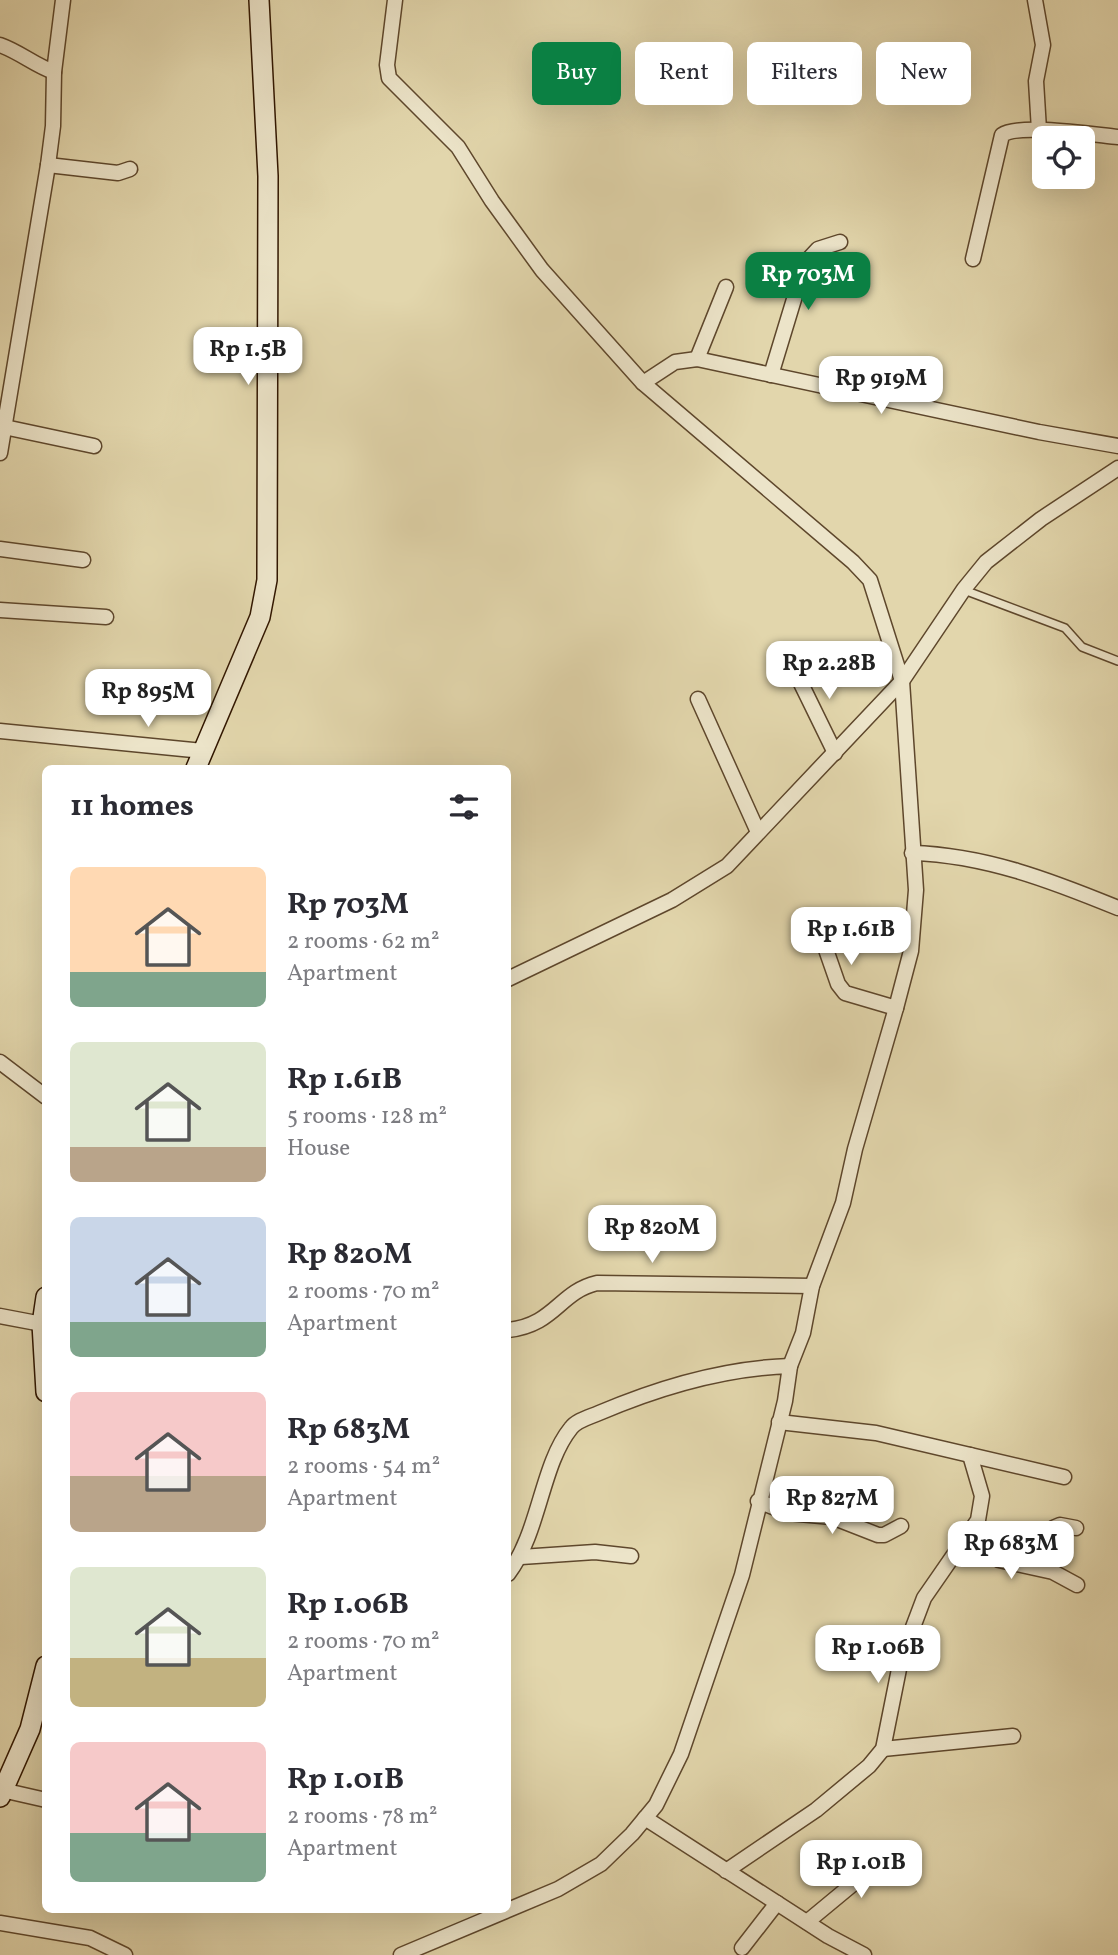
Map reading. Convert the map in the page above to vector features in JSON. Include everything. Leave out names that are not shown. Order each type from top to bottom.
[{"type":"street","points":[[0,453],[47,165],[52,127],[54,72],[64,0]]},
{"type":"street","points":[[0,731],[200,760],[260,617],[267,580],[268,202],[259,0]]},
{"type":"street","points":[[396,0],[387,65],[389,78],[458,147],[492,201],[542,270],[643,383],[853,562],[870,580],[902,681],[916,890],[911,951],[855,1149],[843,1203],[812,1286],[803,1334],[790,1366],[742,1575],[681,1754],[656,1805],[601,1864],[558,1889],[511,1909]]},
{"type":"street","points":[[1035,0],[1043,45],[1036,81],[1039,126]]},
{"type":"street","points":[[0,45],[17,51],[37,66],[54,72]]},
{"type":"street","points":[[973,259],[1002,135],[1007,131],[1032,130]]},
{"type":"street","points":[[1095,135],[1118,137]]},
{"type":"street","points":[[47,165],[118,173],[130,169]]},
{"type":"street","points":[[771,375],[805,263],[818,249],[840,242]]},
{"type":"street","points":[[697,359],[726,287]]},
{"type":"street","points":[[643,383],[675,362],[697,359],[1040,432],[1117,442]]},
{"type":"street","points":[[3,427],[94,446]]},
{"type":"street","points":[[511,978],[672,900],[727,866],[902,681],[964,589],[986,562],[1041,519],[1118,468]]},
{"type":"street","points":[[0,549],[83,560]]},
{"type":"street","points":[[0,610],[106,617]]},
{"type":"street","points":[[792,665],[835,753]]},
{"type":"street","points":[[698,699],[758,832]]},
{"type":"street","points":[[912,853],[954,854],[993,864],[1062,885],[1118,908]]},
{"type":"street","points":[[815,918],[838,984],[845,993],[896,1008]]},
{"type":"street","points":[[0,1062],[42,1094]]},
{"type":"street","points":[[511,1329],[542,1321],[584,1286],[597,1283],[812,1286]]},
{"type":"street","points":[[0,1316],[42,1324]]},
{"type":"street","points":[[511,1570],[521,1557],[557,1454],[571,1427],[672,1386],[759,1367],[790,1366]]},
{"type":"street","points":[[779,1422],[876,1433],[1064,1477]]},
{"type":"street","points":[[726,1871],[816,1810],[869,1766],[883,1749],[901,1660],[918,1613],[934,1580],[978,1520],[982,1496],[970,1455]]},
{"type":"street","points":[[816,1514],[826,1505],[848,1496]]},
{"type":"street","points":[[758,1501],[788,1513],[816,1514],[878,1535],[884,1535],[901,1526]]},
{"type":"street","points":[[1035,1567],[1053,1528],[1060,1525],[1076,1528]]},
{"type":"street","points":[[965,1539],[999,1560],[1035,1567],[1077,1585]]},
{"type":"street","points":[[521,1557],[595,1552],[631,1556]]},
{"type":"street","points":[[42,1682],[30,1729],[1,1794],[42,1799]]},
{"type":"street","points":[[883,1749],[1013,1736]]},
{"type":"street","points":[[645,1818],[807,1922],[864,1955]]},
{"type":"street","points":[[807,1922],[871,1869],[903,1857]]},
{"type":"street","points":[[742,1948],[777,1903]]},
{"type":"street","points":[[401,1955],[501,1913]]},
{"type":"street","points":[[0,1923],[90,1938],[125,1955]]},
{"type":"lane","points":[[964,589],[1065,628],[1082,647],[1118,660]]}]
